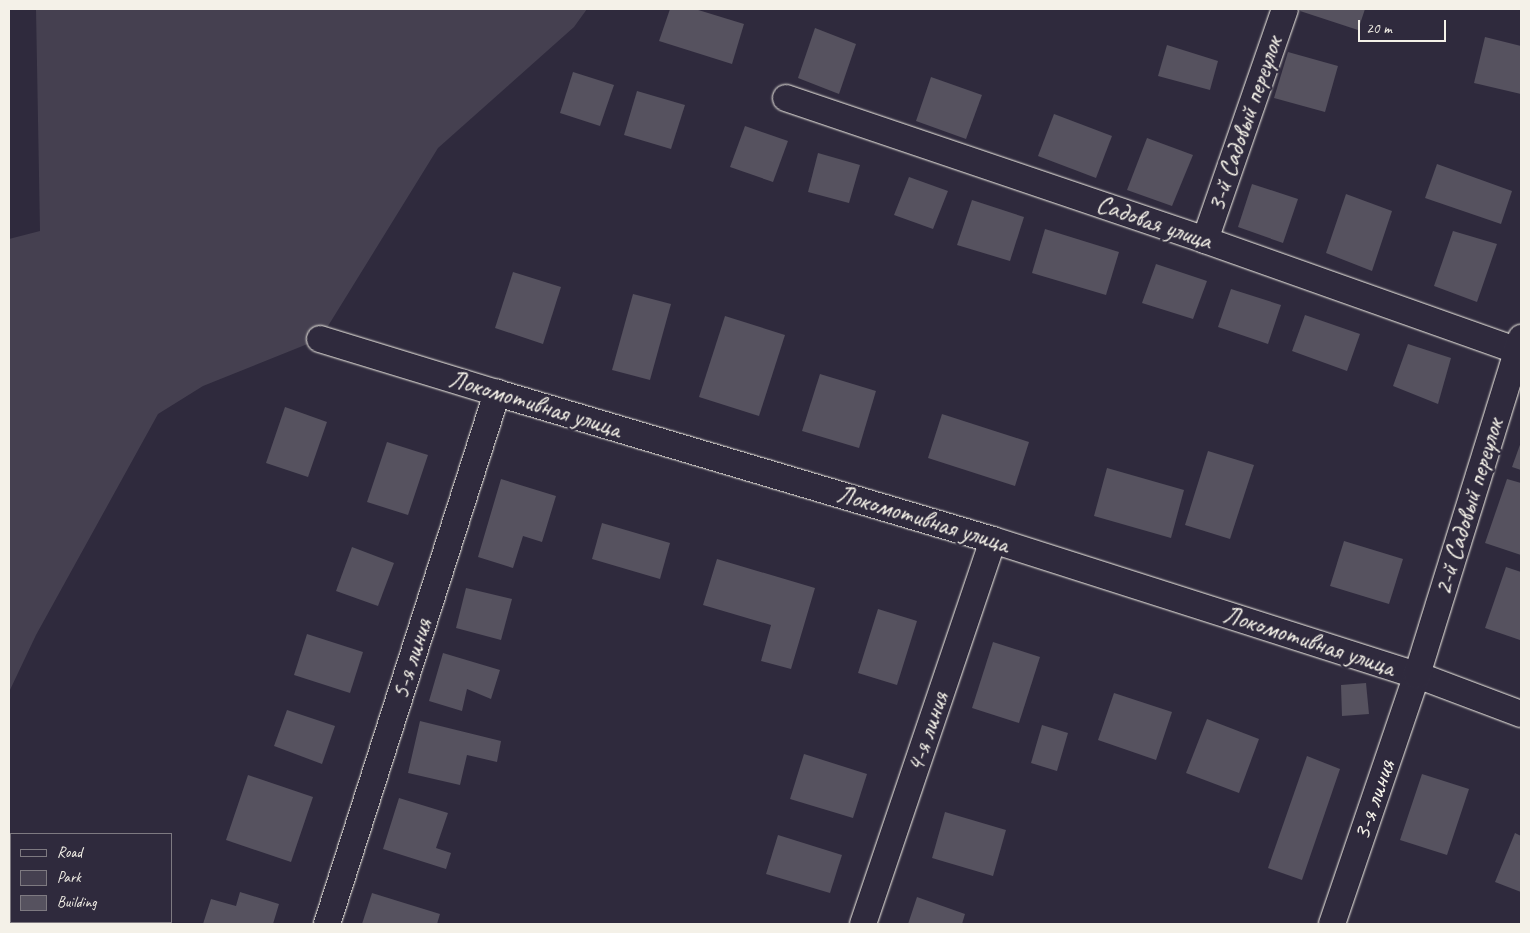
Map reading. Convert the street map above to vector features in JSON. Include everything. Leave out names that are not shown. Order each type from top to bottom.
[{"type":"street","name":"3-й Садовый переулок","points":[[1205,240],[1285,9]]},
{"type":"street","name":"Садовая улица","points":[[786,98],[1520,347]]},
{"type":"street","name":"Локомотивная улица","points":[[320,339],[993,540],[1416,675],[1521,714]]},
{"type":"street","name":"2-й Садовый переулок","points":[[1416,675],[1520,347]]},
{"type":"street","name":"5-я линия","points":[[327,924],[496,393]]},
{"type":"street","name":"4-я линия","points":[[863,924],[993,540]]},
{"type":"street","name":"3-я линия","points":[[1332,924],[1416,675]]},
{"type":"green space","points":[[36,9],[587,9],[574,27],[438,148],[320,339],[203,386],[158,414],[36,635],[9,692],[9,239],[40,231]]},
{"type":"building","points":[[670,9],[695,9],[744,24],[732,64],[659,41]]},
{"type":"building","points":[[1301,9],[1365,9],[1358,30],[1300,11]]},
{"type":"building","points":[[815,28],[856,44],[839,94],[798,78]]},
{"type":"building","points":[[1485,37],[1521,46],[1521,94],[1474,83]]},
{"type":"building","points":[[1167,45],[1218,61],[1210,90],[1158,76]]},
{"type":"building","points":[[1288,52],[1338,66],[1325,112],[1274,98]]},
{"type":"building","points":[[573,72],[614,85],[600,126],[560,113]]},
{"type":"building","points":[[931,77],[982,95],[966,139],[916,121]]},
{"type":"building","points":[[637,91],[685,105],[671,149],[624,135]]},
{"type":"building","points":[[1054,114],[1112,136],[1096,178],[1038,156]]},
{"type":"building","points":[[745,126],[788,141],[773,182],[730,167]]},
{"type":"building","points":[[1147,138],[1193,155],[1172,206],[1127,190]]},
{"type":"building","points":[[818,153],[860,165],[849,203],[808,192]]},
{"type":"building","points":[[1437,164],[1512,191],[1501,224],[1425,198]]},
{"type":"building","points":[[909,177],[948,191],[933,229],[894,215]]},
{"type":"building","points":[[1252,184],[1298,199],[1283,243],[1238,227]]},
{"type":"building","points":[[1346,194],[1392,211],[1372,271],[1326,253]]},
{"type":"building","points":[[972,200],[1024,217],[1010,261],[957,245]]},
{"type":"building","points":[[1045,229],[1119,252],[1106,295],[1032,273]]},
{"type":"building","points":[[1453,231],[1497,244],[1477,302],[1434,286]]},
{"type":"building","points":[[1156,264],[1207,281],[1193,319],[1142,303]]},
{"type":"building","points":[[513,272],[561,287],[543,344],[495,328]]},
{"type":"building","points":[[1231,289],[1281,305],[1268,344],[1218,327]]},
{"type":"building","points":[[633,294],[671,304],[650,380],[612,370]]},
{"type":"building","points":[[1305,315],[1360,334],[1347,371],[1292,351]]},
{"type":"building","points":[[725,316],[785,335],[759,416],[699,397]]},
{"type":"building","points":[[1408,344],[1451,358],[1438,404],[1393,386]]},
{"type":"building","points":[[820,374],[876,391],[859,448],[802,431]]},
{"type":"building","points":[[285,407],[327,422],[308,477],[266,463]]},
{"type":"building","points":[[942,414],[1029,442],[1015,486],[928,458]]},
{"type":"building","points":[[387,442],[428,455],[408,515],[367,502]]},
{"type":"building","points":[[1521,442],[1521,470],[1512,467]]},
{"type":"building","points":[[1208,451],[1254,465],[1230,539],[1185,525]]},
{"type":"building","points":[[1107,468],[1184,490],[1171,538],[1094,516]]},
{"type":"building","points":[[501,479],[556,496],[542,542],[523,536],[513,568],[478,557]]},
{"type":"building","points":[[1507,479],[1521,483],[1521,555],[1485,543]]},
{"type":"building","points":[[602,523],[670,543],[660,579],[592,559]]},
{"type":"building","points":[[1344,541],[1403,559],[1389,604],[1330,586]]},
{"type":"building","points":[[352,547],[394,563],[378,606],[336,591]]},
{"type":"building","points":[[717,559],[815,588],[791,669],[761,661],[771,625],[703,605]]},
{"type":"building","points":[[1506,567],[1521,572],[1520,640],[1485,628]]},
{"type":"building","points":[[466,588],[512,599],[501,640],[456,628]]},
{"type":"building","points":[[878,609],[917,621],[897,685],[858,673]]},
{"type":"building","points":[[307,634],[363,652],[350,693],[294,675]]},
{"type":"building","points":[[993,642],[1040,657],[1019,723],[972,708]]},
{"type":"building","points":[[443,653],[500,670],[491,699],[467,689],[462,711],[429,701]]},
{"type":"building","points":[[1366,683],[1369,714],[1342,716],[1341,685]]},
{"type":"building","points":[[1114,693],[1172,712],[1156,760],[1098,740]]},
{"type":"building","points":[[287,710],[335,726],[322,764],[274,746]]},
{"type":"building","points":[[1207,719],[1259,739],[1239,793],[1186,773]]},
{"type":"building","points":[[420,721],[501,741],[497,762],[467,755],[460,785],[408,773]]},
{"type":"building","points":[[1042,725],[1068,733],[1057,771],[1031,763]]},
{"type":"building","points":[[804,754],[867,774],[853,818],[790,799]]},
{"type":"building","points":[[1307,756],[1340,769],[1302,880],[1268,868]]},
{"type":"building","points":[[1422,774],[1469,789],[1447,855],[1400,840]]},
{"type":"building","points":[[248,775],[313,797],[291,862],[226,840]]},
{"type":"building","points":[[399,798],[448,813],[436,848],[451,853],[446,869],[383,849]]},
{"type":"building","points":[[945,812],[1006,830],[993,876],[932,858]]},
{"type":"building","points":[[1515,833],[1521,836],[1521,892],[1495,882]]},
{"type":"building","points":[[778,835],[842,855],[830,893],[766,874]]},
{"type":"building","points":[[240,892],[279,904],[273,924],[203,924],[211,899],[236,906]]},
{"type":"building","points":[[372,893],[440,914],[437,924],[362,924]]},
{"type":"building","points":[[917,897],[965,914],[962,924],[908,924]]}]
